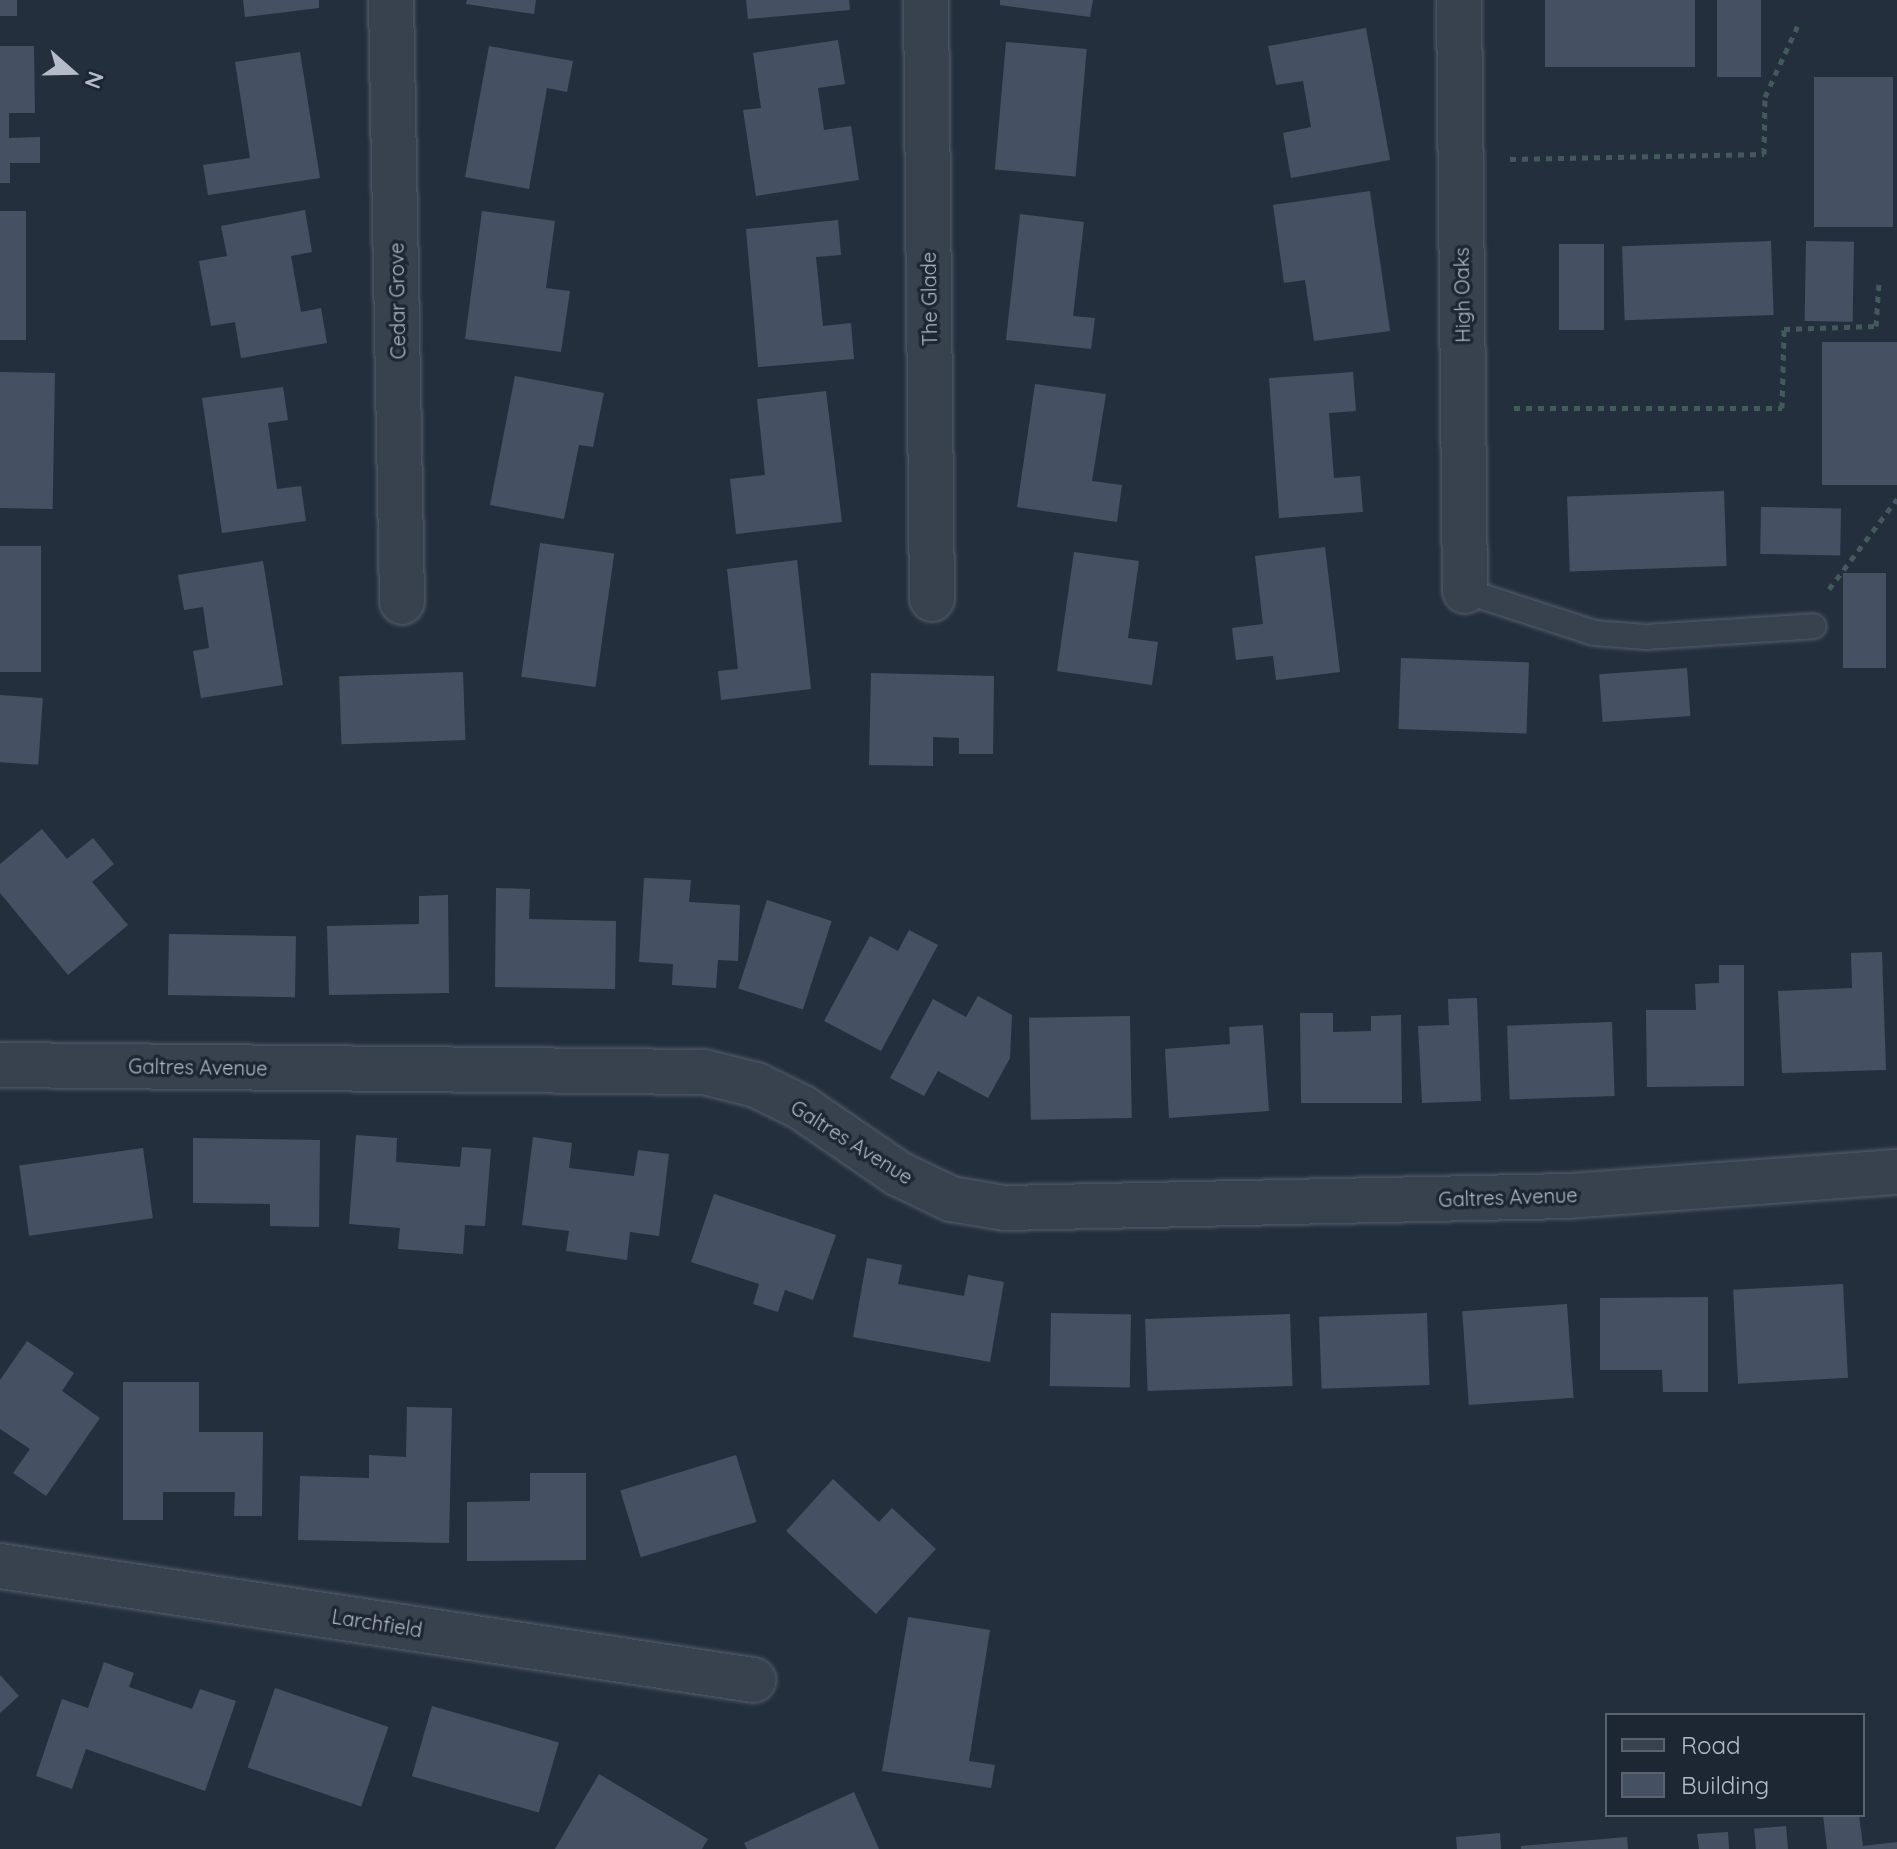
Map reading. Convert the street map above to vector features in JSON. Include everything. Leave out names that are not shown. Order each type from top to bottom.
[{"type":"street","name":"Cedar Grove","points":[[391,0],[402,602]]},
{"type":"street","name":"The Glade","points":[[926,0],[932,599]]},
{"type":"street","name":"High Oaks","points":[[1459,0],[1465,591]]},
{"type":"street","name":"Galtres Avenue","points":[[0,1065],[704,1072],[756,1085],[801,1107],[899,1174],[951,1199],[1005,1208],[1568,1196],[1897,1172]]},
{"type":"street","name":"Larchfield","points":[[0,1566],[753,1680]]},
{"type":"lane","points":[[1465,591],[1594,633],[1646,637],[1814,626]]},
{"type":"path","points":[[1461,160],[1764,154],[1765,97],[1798,25]]},
{"type":"path","points":[[1464,408],[1782,408],[1784,329],[1876,326],[1879,282]]},
{"type":"path","points":[[1814,626],[1823,597],[1897,499]]},
{"type":"building","points":[[0,0],[17,0],[17,16],[0,16]]},
{"type":"building","points":[[243,0],[319,0],[319,8],[245,17]]},
{"type":"building","points":[[467,0],[536,0],[534,14],[466,4]]},
{"type":"building","points":[[746,0],[849,0],[850,10],[748,19]]},
{"type":"building","points":[[1000,0],[1093,0],[1090,17],[1000,5]]},
{"type":"building","points":[[1545,0],[1695,0],[1695,67],[1545,67]]},
{"type":"building","points":[[1717,0],[1761,0],[1761,77],[1717,77]]},
{"type":"building","points":[[1366,28],[1390,160],[1291,178],[1283,133],[1311,127],[1303,81],[1276,85],[1268,46]]},
{"type":"building","points":[[838,40],[845,84],[818,88],[824,130],[851,126],[859,180],[756,196],[743,110],[761,108],[753,53]]},
{"type":"building","points":[[1006,42],[1087,49],[1076,177],[995,170]]},
{"type":"building","points":[[0,46],[34,46],[35,113],[9,113],[9,138],[40,137],[40,163],[10,163],[10,183],[0,183]]},
{"type":"building","points":[[489,46],[573,61],[567,92],[547,88],[529,189],[465,177]]},
{"type":"building","points":[[300,52],[320,178],[208,195],[203,165],[250,158],[235,62]]},
{"type":"building","points":[[1814,77],[1893,77],[1893,227],[1814,227]]},
{"type":"building","points":[[1370,191],[1390,331],[1314,341],[1305,280],[1284,283],[1273,205]]},
{"type":"building","points":[[305,210],[312,252],[291,256],[301,312],[321,308],[327,343],[241,358],[235,322],[211,326],[199,261],[227,256],[221,226]]},
{"type":"building","points":[[0,211],[26,211],[26,340],[0,340]]},
{"type":"building","points":[[482,211],[555,221],[546,288],[570,291],[561,352],[465,339]]},
{"type":"building","points":[[1020,214],[1084,222],[1073,316],[1095,318],[1091,349],[1006,340]]},
{"type":"building","points":[[838,220],[841,255],[816,257],[823,326],[851,323],[854,359],[758,367],[746,229]]},
{"type":"building","points":[[1771,241],[1774,315],[1625,320],[1622,246]]},
{"type":"building","points":[[1806,241],[1854,242],[1853,322],[1805,321]]},
{"type":"building","points":[[1559,244],[1604,244],[1604,330],[1559,330]]},
{"type":"building","points":[[1822,342],[1897,342],[1897,485],[1822,485]]},
{"type":"building","points":[[0,372],[55,373],[53,509],[0,508]]},
{"type":"building","points":[[1353,372],[1356,411],[1329,413],[1334,478],[1360,476],[1363,512],[1279,518],[1269,378]]},
{"type":"building","points":[[515,376],[604,393],[593,447],[579,445],[564,519],[490,505]]},
{"type":"building","points":[[1035,384],[1106,394],[1092,481],[1122,485],[1117,522],[1017,507]]},
{"type":"building","points":[[283,387],[288,420],[268,423],[277,489],[301,486],[306,521],[222,533],[202,398]]},
{"type":"building","points":[[826,391],[842,522],[736,534],[730,479],[765,475],[757,399]]},
{"type":"building","points":[[1724,491],[1727,566],[1570,571],[1567,496]]},
{"type":"building","points":[[1761,507],[1841,508],[1840,555],[1760,554]]},
{"type":"building","points":[[540,543],[614,553],[595,687],[521,677]]},
{"type":"building","points":[[0,546],[41,546],[41,672],[0,672]]},
{"type":"building","points":[[1325,547],[1340,672],[1276,680],[1273,656],[1236,660],[1232,628],[1263,624],[1255,556]]},
{"type":"building","points":[[1074,552],[1139,561],[1128,638],[1158,642],[1152,685],[1057,671]]},
{"type":"building","points":[[797,560],[811,689],[721,700],[718,671],[738,669],[727,569]]},
{"type":"building","points":[[263,561],[283,685],[201,698],[193,651],[209,648],[203,607],[184,610],[178,575]]},
{"type":"building","points":[[1843,573],[1886,573],[1886,668],[1843,668]]},
{"type":"building","points":[[1401,658],[1529,662],[1526,733],[1399,729]]},
{"type":"building","points":[[1687,668],[1690,716],[1603,722],[1599,674]]},
{"type":"building","points":[[463,672],[465,740],[341,744],[339,676]]},
{"type":"building","points":[[871,673],[994,676],[993,754],[959,754],[959,738],[933,737],[933,766],[869,765]]},
{"type":"building","points":[[0,695],[43,698],[38,765],[0,762]]},
{"type":"building","points":[[42,829],[67,859],[93,838],[114,864],[92,882],[128,925],[68,975],[0,893],[0,864]]},
{"type":"building","points":[[644,878],[691,880],[689,902],[740,905],[738,961],[718,960],[716,988],[672,985],[673,964],[639,962]]},
{"type":"building","points":[[496,888],[530,889],[529,919],[616,921],[615,989],[495,987]]},
{"type":"building","points":[[448,895],[449,993],[329,995],[327,926],[419,924],[419,896]]},
{"type":"building","points":[[767,900],[832,921],[803,1009],[738,988]]},
{"type":"building","points":[[909,930],[938,945],[881,1051],[824,1021],[870,936],[898,951]]},
{"type":"building","points":[[169,934],[296,936],[295,997],[168,995]]},
{"type":"building","points":[[1882,952],[1886,1070],[1782,1073],[1778,991],[1852,988],[1851,953]]},
{"type":"building","points":[[1719,965],[1744,965],[1744,1086],[1647,1087],[1646,1010],[1696,1010],[1695,984],[1719,983]]},
{"type":"building","points":[[978,996],[1012,1015],[1010,1058],[988,1098],[938,1071],[924,1096],[890,1078],[933,999],[966,1017]]},
{"type":"building","points":[[1477,998],[1481,1101],[1422,1103],[1418,1026],[1449,1025],[1448,999]]},
{"type":"building","points":[[1300,1013],[1333,1013],[1333,1032],[1371,1031],[1371,1016],[1401,1015],[1402,1103],[1301,1103]]},
{"type":"building","points":[[1130,1016],[1132,1118],[1031,1120],[1029,1018]]},
{"type":"building","points":[[1612,1022],[1615,1096],[1510,1100],[1507,1026]]},
{"type":"building","points":[[1263,1025],[1269,1111],[1169,1118],[1165,1049],[1230,1044],[1229,1027]]},
{"type":"building","points":[[356,1135],[397,1138],[396,1162],[460,1167],[462,1147],[491,1149],[485,1226],[465,1225],[463,1254],[398,1249],[400,1228],[349,1224]]},
{"type":"building","points":[[533,1137],[572,1143],[569,1168],[634,1176],[638,1150],[669,1154],[659,1236],[630,1232],[627,1260],[566,1251],[569,1231],[522,1225]]},
{"type":"building","points":[[193,1138],[320,1140],[319,1227],[270,1226],[270,1204],[193,1203]]},
{"type":"building","points":[[143,1148],[153,1218],[29,1236],[19,1165]]},
{"type":"building","points":[[714,1194],[836,1235],[813,1300],[785,1290],[778,1312],[753,1304],[759,1284],[691,1262]]},
{"type":"building","points":[[867,1258],[902,1265],[898,1284],[964,1296],[968,1275],[1004,1282],[990,1362],[853,1337]]},
{"type":"building","points":[[1843,1284],[1848,1378],[1738,1384],[1733,1290]]},
{"type":"building","points":[[1708,1297],[1708,1392],[1663,1392],[1662,1370],[1600,1370],[1600,1298]]},
{"type":"building","points":[[1567,1304],[1574,1398],[1469,1405],[1462,1311]]},
{"type":"building","points":[[1051,1313],[1131,1314],[1130,1387],[1050,1386]]},
{"type":"building","points":[[1427,1313],[1430,1385],[1322,1389],[1319,1317]]},
{"type":"building","points":[[1290,1314],[1293,1386],[1148,1391],[1145,1319]]},
{"type":"building","points":[[27,1341],[74,1373],[62,1391],[100,1418],[46,1496],[13,1473],[30,1449],[0,1429],[0,1380]]},
{"type":"building","points":[[123,1382],[199,1382],[199,1432],[263,1432],[262,1516],[234,1516],[235,1492],[163,1492],[163,1520],[123,1520]]},
{"type":"building","points":[[407,1407],[452,1408],[449,1543],[298,1540],[300,1476],[369,1478],[369,1455],[406,1457]]},
{"type":"building","points":[[736,1455],[756,1522],[641,1557],[620,1490]]},
{"type":"building","points":[[530,1473],[586,1473],[586,1560],[467,1561],[467,1502],[530,1501]]},
{"type":"building","points":[[833,1479],[879,1522],[892,1508],[936,1549],[876,1614],[786,1531]]},
{"type":"building","points":[[908,1617],[990,1630],[969,1761],[995,1765],[991,1788],[882,1771]]},
{"type":"building","points":[[104,1662],[134,1673],[129,1687],[192,1709],[200,1689],[236,1701],[205,1791],[86,1749],[72,1789],[36,1776],[62,1699],[88,1708]]},
{"type":"building","points":[[0,1675],[19,1696],[0,1713]]},
{"type":"building","points":[[275,1688],[388,1727],[361,1806],[248,1767]]},
{"type":"building","points":[[432,1706],[559,1742],[539,1813],[412,1776]]},
{"type":"building","points":[[599,1774],[708,1839],[702,1849],[555,1849]]},
{"type":"building","points":[[854,1792],[879,1849],[747,1849],[744,1843]]},
{"type":"building","points":[[1823,1817],[1859,1817],[1863,1846],[1897,1842],[1897,1849],[1827,1849]]},
{"type":"building","points":[[1786,1826],[1788,1849],[1756,1849],[1754,1829]]},
{"type":"building","points":[[1728,1832],[1729,1849],[1699,1849],[1697,1834]]},
{"type":"building","points":[[1500,1833],[1501,1849],[1457,1849],[1456,1837]]},
{"type":"building","points":[[1627,1837],[1628,1849],[1521,1849],[1521,1846]]}]
